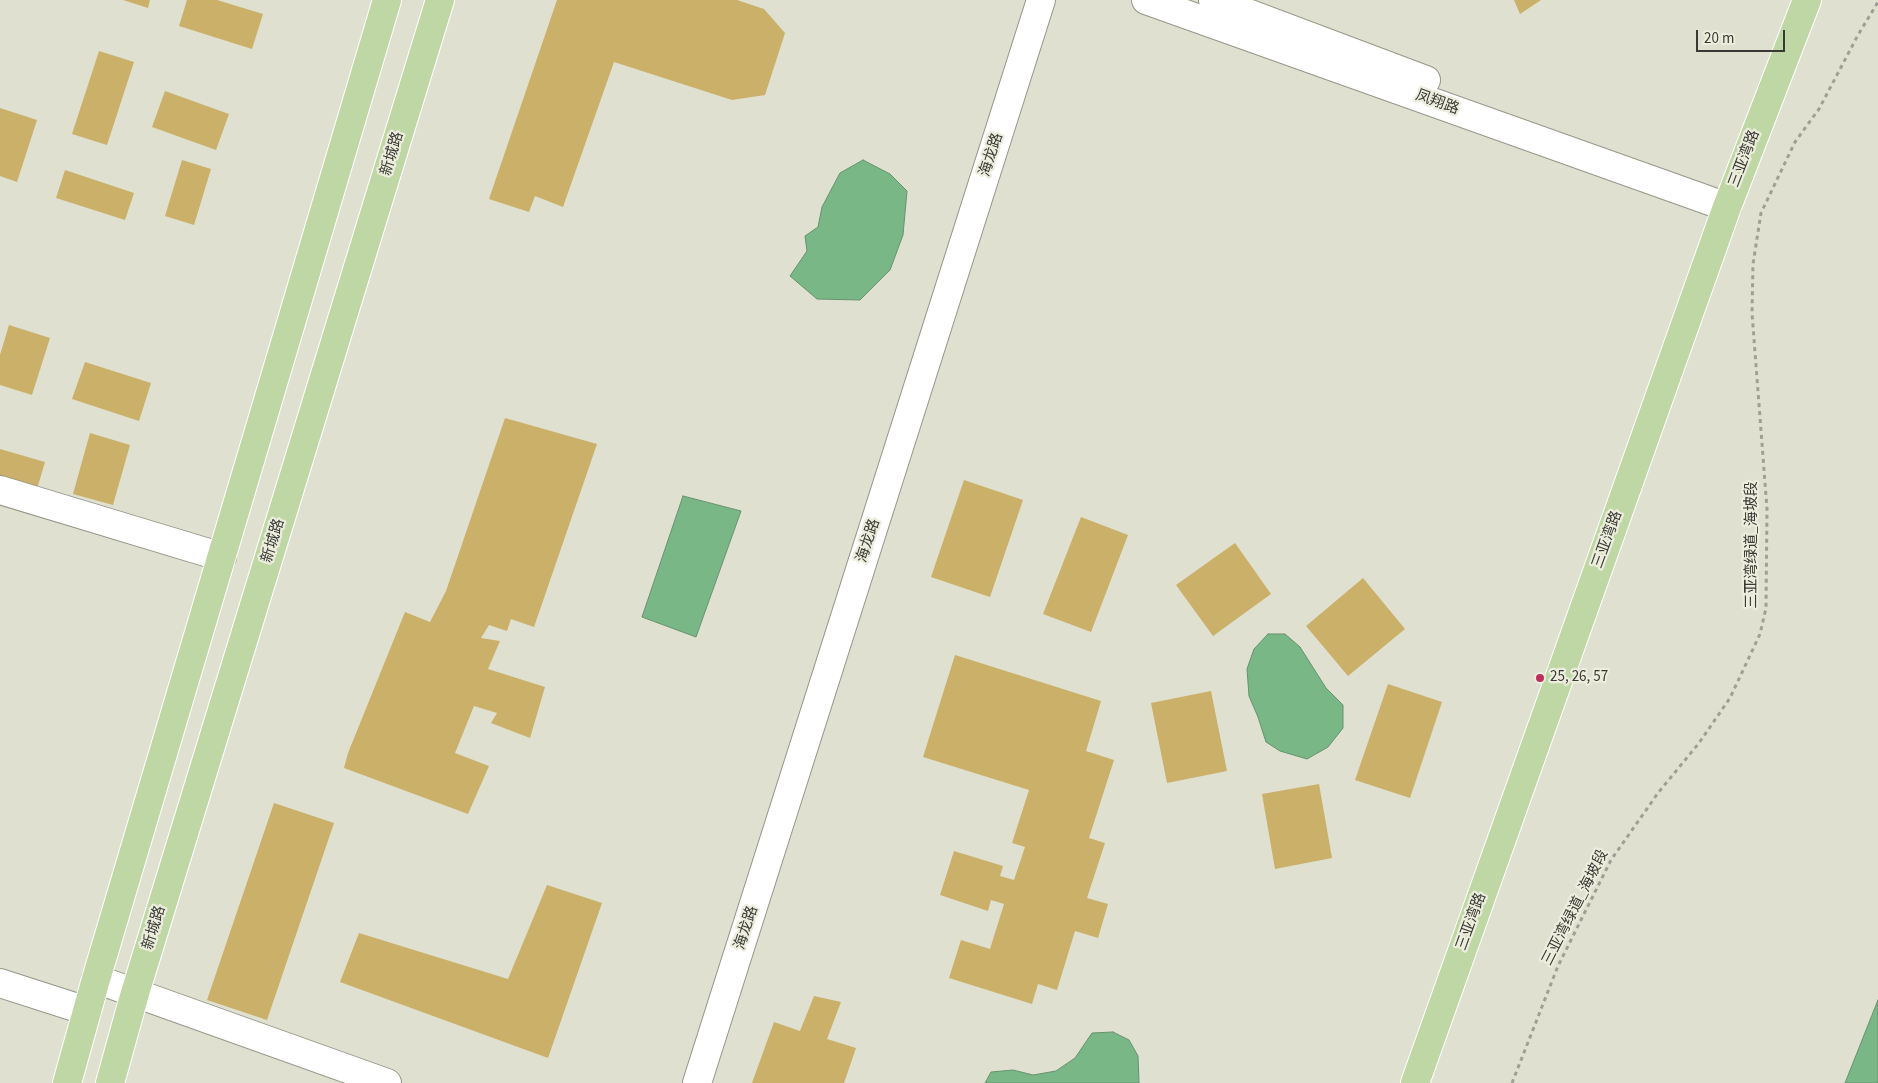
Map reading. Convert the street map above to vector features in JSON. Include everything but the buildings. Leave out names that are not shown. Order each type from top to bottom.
[{"type":"main road","points":[[67,1083],[96,979],[387,0]]},
{"type":"main road","name":"新城路","points":[[110,1083],[135,993],[440,0]]},
{"type":"main road","name":"三亚湾路","points":[[1415,1083],[1729,200],[1807,0]]},
{"type":"street","name":"海龙路","points":[[697,1083],[1041,0]]},
{"type":"street","name":"凤翔路","points":[[1146,0],[1729,200]]},
{"type":"street","name":"凤翔路","points":[[1213,0],[1729,200]]},
{"type":"street","points":[[0,490],[222,557]]},
{"type":"street","points":[[96,979],[387,1083]]},
{"type":"street","points":[[0,983],[87,1011]]},
{"type":"path","name":"三亚湾绿道_海坡段","points":[[1512,1083],[1558,966],[1611,860],[1658,793],[1699,743],[1730,698],[1760,634],[1766,608],[1767,509],[1752,313],[1753,264],[1761,213],[1795,142],[1819,109],[1878,2]]},
{"type":"shaded area","points":[[863,160],[890,174],[907,191],[903,235],[890,270],[860,300],[817,299],[790,276],[807,251],[805,236],[818,227],[822,207],[840,173]]},
{"type":"shaded area","points":[[683,496],[741,511],[696,637],[642,617]]},
{"type":"shaded area","points":[[1268,634],[1285,634],[1300,647],[1326,688],[1343,705],[1343,728],[1328,747],[1307,759],[1280,751],[1266,742],[1249,696],[1247,669],[1254,649]]},
{"type":"shaded area","points":[[1878,1000],[1878,1083],[1845,1083]]},
{"type":"shaded area","points":[[1113,1032],[1129,1040],[1138,1056],[1139,1083],[985,1083],[991,1072],[1013,1070],[1033,1075],[1056,1071],[1075,1058],[1092,1033]]},
{"type":"place","name":"25, 26, 57","points":[[1540,678]]}]
